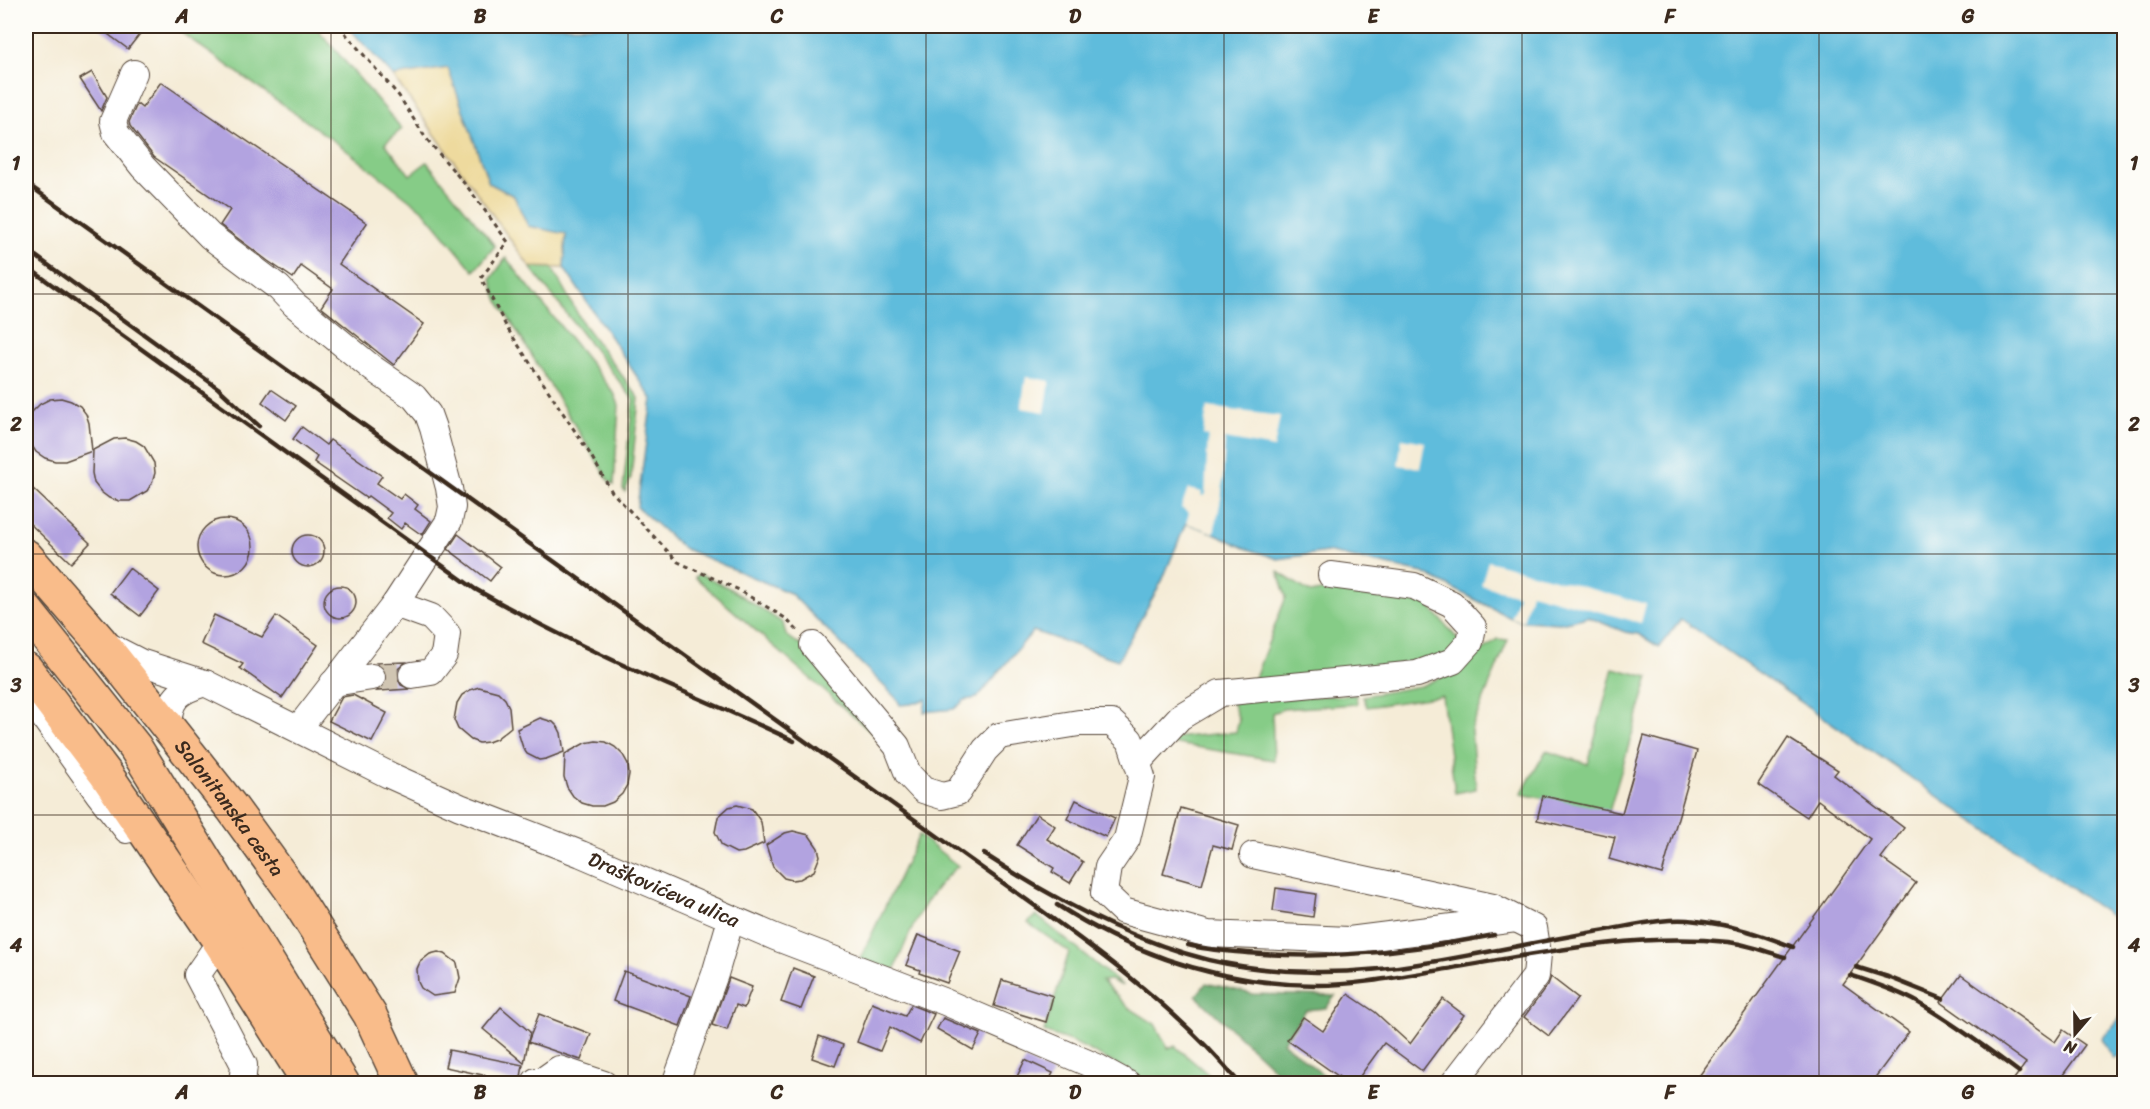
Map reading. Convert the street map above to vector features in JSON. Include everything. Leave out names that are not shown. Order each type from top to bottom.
[{"type":"main road","name":"Salonitanska cesta","points":[[26,556],[99,640],[232,808],[302,906],[370,1015],[402,1083]]},
{"type":"main road","points":[[26,610],[135,747],[342,1083]]},
{"type":"main road","points":[[26,669],[105,773],[220,942],[310,1083]]},
{"type":"street","points":[[134,73],[113,122],[116,133],[143,167],[210,236],[279,288],[295,305],[372,368],[414,397],[428,414],[449,488],[452,507],[449,520],[395,604],[298,729]]},
{"type":"street","points":[[1138,762],[1180,717],[1220,693],[1417,675],[1453,661],[1470,642],[1473,627],[1452,604],[1414,586],[1331,575]]},
{"type":"street","points":[[395,604],[431,616],[447,634],[444,655],[431,672],[412,675]]},
{"type":"street","name":"Draškovićeva ulica","points":[[99,640],[140,662],[205,683],[389,775],[460,807],[581,854],[731,919],[945,1002],[1097,1067],[1128,1083]]},
{"type":"street","points":[[813,645],[897,746],[908,774],[923,790],[942,795],[958,792],[985,750],[999,736],[1079,723],[1112,723],[1130,740],[1142,777],[1127,839],[1108,867],[1104,893],[1123,911],[1208,934],[1349,940],[1516,919]]},
{"type":"street","points":[[26,675],[42,716],[98,793],[123,826],[196,906]]},
{"type":"street","points":[[333,683],[372,677]]},
{"type":"street","points":[[168,727],[169,712],[173,701],[184,690],[205,683]]},
{"type":"street","points":[[1253,855],[1493,907],[1534,928],[1538,954],[1536,976],[1453,1083]]},
{"type":"street","points":[[675,1083],[715,974],[731,919]]},
{"type":"street","points":[[220,942],[197,975],[244,1065],[242,1083]]},
{"type":"street","points":[[536,1081],[542,1081],[559,1069],[604,1083]]},
{"type":"path","points":[[339,26],[399,96],[425,136],[469,189],[508,242],[481,278],[507,328],[590,454],[612,492],[678,562],[739,591],[785,618],[813,645]]},
{"type":"green space","points":[[172,26],[315,26],[402,129],[385,143],[410,175],[427,162],[495,246],[474,271],[424,211],[341,146]]},
{"type":"green space","points":[[506,258],[614,393],[619,405],[614,485],[609,481],[497,299],[491,279]]},
{"type":"green space","points":[[530,267],[552,268],[584,325],[639,398],[631,477],[625,492],[623,489],[633,399]]},
{"type":"green space","points":[[1278,572],[1311,593],[1350,585],[1426,602],[1461,643],[1443,658],[1252,685],[1286,597]]},
{"type":"green space","points":[[700,574],[729,588],[783,623],[786,635],[802,646],[888,747],[695,577]]},
{"type":"green space","points":[[1497,639],[1508,640],[1471,730],[1476,789],[1455,793],[1442,696],[1367,707],[1363,696],[1421,686],[1462,668]]},
{"type":"green space","points":[[1613,668],[1649,677],[1609,812],[1521,794],[1546,751],[1588,764]]},
{"type":"green space","points":[[1356,695],[1357,704],[1283,709],[1272,713],[1274,760],[1170,743],[1172,738],[1236,732],[1239,720],[1231,699]]},
{"type":"green space","points":[[919,835],[958,866],[936,888],[919,914],[894,971],[860,959]]},
{"type":"green space","points":[[1036,915],[1123,986],[1110,980],[1102,981],[1128,1007],[1155,1024],[1168,1048],[1175,1046],[1216,1083],[1152,1083],[1073,1042],[1044,1032],[1069,952],[1028,923]]},
{"type":"green space","points":[[1206,983],[1253,994],[1335,996],[1326,1008],[1306,1010],[1283,1042],[1333,1083],[1286,1083],[1270,1065],[1196,996]]},
{"type":"sand","points":[[448,68],[489,183],[514,196],[528,226],[566,233],[564,268],[530,267],[393,76]]},
{"type":"water","points":[[347,26],[2124,26],[2124,925],[1681,619],[1659,647],[1638,634],[1625,632],[1588,617],[1560,623],[1523,621],[1511,618],[1423,573],[1327,552],[1278,559],[1186,523],[1162,581],[1118,660],[1033,631],[977,698],[965,700],[954,709],[924,712],[926,699],[900,705],[897,699],[790,593],[683,548],[637,507],[652,399],[564,268],[566,234],[528,226],[514,196],[489,183],[448,68],[393,76]]},
{"type":"water","points":[[2124,1013],[2124,1053],[2114,1059],[2102,1039]]},
{"type":"pier","points":[[1026,377],[1050,381],[1045,412],[1021,408]]},
{"type":"pier","points":[[1207,407],[1280,416],[1274,448],[1225,439],[1222,494],[1214,533],[1186,523],[1189,513],[1181,508],[1188,489],[1202,492],[1201,495],[1205,496],[1208,436],[1203,435]]},
{"type":"pier","points":[[1402,438],[1425,442],[1420,468],[1398,465]]},
{"type":"pier","points":[[1488,561],[1646,604],[1641,623],[1531,593],[1523,621],[1511,618],[1518,595],[1481,585]]},
{"type":"building","points":[[97,26],[146,26],[128,49]]},
{"type":"building","points":[[92,72],[107,97],[101,111],[80,79]]},
{"type":"building","points":[[161,82],[367,223],[339,264],[424,324],[394,365],[321,307],[333,289],[301,266],[293,278],[268,261],[220,225],[230,210],[154,157],[129,122],[137,104],[142,108]]},
{"type":"building","points":[[271,389],[296,406],[286,420],[262,402]]},
{"type":"building","points":[[61,398],[80,406],[86,414],[92,451],[65,461],[55,461],[36,452],[27,433],[28,422],[32,412],[40,404],[50,399]]},
{"type":"building","points":[[302,427],[326,445],[330,440],[382,476],[377,483],[400,499],[404,494],[418,505],[415,509],[431,521],[422,535],[405,523],[401,529],[387,518],[391,513],[314,462],[317,457],[293,439]]},
{"type":"building","points":[[125,438],[144,446],[154,463],[155,473],[147,491],[130,501],[120,501],[109,498],[94,483],[93,450],[114,439]]},
{"type":"building","points":[[32,488],[90,543],[71,563],[26,520],[26,495]]},
{"type":"building","points":[[225,519],[236,521],[245,527],[251,536],[253,547],[251,558],[245,567],[236,573],[225,575],[214,573],[205,567],[199,558],[197,547],[199,536],[205,527],[214,521]]},
{"type":"building","points":[[458,534],[501,567],[490,581],[448,549]]},
{"type":"building","points":[[308,535],[319,540],[324,551],[319,562],[308,567],[297,562],[292,551],[297,540]]},
{"type":"building","points":[[129,568],[159,591],[140,616],[110,593]]},
{"type":"building","points":[[340,586],[351,591],[356,602],[351,613],[340,618],[329,613],[324,602],[329,591]]},
{"type":"building","points":[[214,615],[262,637],[276,616],[318,645],[282,698],[240,668],[243,664],[201,644]]},
{"type":"building","points":[[406,662],[398,669],[397,677],[401,685],[410,689],[377,691],[386,683],[387,675],[383,667],[377,663]]},
{"type":"building","points":[[479,687],[498,692],[505,699],[509,707],[511,727],[496,739],[479,743],[471,740],[458,729],[454,720],[457,703],[462,695]]},
{"type":"building","points":[[353,695],[387,713],[372,742],[329,721],[342,697]]},
{"type":"building","points":[[540,718],[553,722],[558,727],[564,752],[539,760],[527,754],[517,729]]},
{"type":"building","points":[[1644,736],[1697,751],[1662,874],[1609,859],[1615,837],[1537,820],[1543,796],[1622,813]]},
{"type":"building","points":[[1788,738],[1838,770],[1834,775],[1904,828],[1881,858],[1916,883],[1843,984],[1909,1032],[1871,1083],[1694,1083],[1870,839],[1818,800],[1807,817],[1758,784]]},
{"type":"building","points":[[606,742],[615,747],[628,764],[627,785],[622,794],[613,802],[603,806],[582,803],[573,796],[564,777],[565,754],[585,743]]},
{"type":"building","points":[[1076,800],[1115,818],[1106,837],[1067,819]]},
{"type":"building","points":[[737,805],[752,809],[761,822],[764,843],[736,853],[722,846],[715,832],[718,817],[729,807]]},
{"type":"building","points":[[1181,808],[1239,825],[1232,850],[1213,845],[1202,885],[1163,874]]},
{"type":"building","points":[[1037,814],[1055,826],[1047,839],[1083,862],[1070,883],[1052,872],[1054,868],[1017,845]]},
{"type":"building","points":[[793,831],[809,835],[818,848],[820,856],[814,871],[800,879],[792,880],[784,878],[773,867],[766,845],[785,833]]},
{"type":"building","points":[[1276,888],[1316,894],[1313,917],[1273,911]]},
{"type":"building","points":[[918,935],[960,951],[947,983],[919,973],[920,970],[906,965]]},
{"type":"building","points":[[438,952],[457,963],[460,978],[455,993],[433,996],[421,988],[418,982],[417,969],[420,962],[430,954]]},
{"type":"building","points":[[793,968],[814,976],[801,1009],[781,1002]]},
{"type":"building","points":[[624,971],[691,996],[680,1026],[613,1001]]},
{"type":"building","points":[[1961,975],[2055,1042],[2063,1030],[2085,1045],[2057,1083],[2011,1083],[2026,1063],[1941,1002]]},
{"type":"building","points":[[1551,977],[1578,998],[1549,1036],[1524,1017],[1548,985]]},
{"type":"building","points":[[729,978],[752,987],[744,1008],[736,1005],[727,1030],[712,1025]]},
{"type":"building","points":[[1002,980],[1053,996],[1046,1022],[994,1006]]},
{"type":"building","points":[[1348,994],[1375,1012],[1410,1044],[1443,999],[1464,1015],[1422,1071],[1384,1043],[1355,1083],[1348,1083],[1287,1040],[1303,1017],[1323,1031]]},
{"type":"building","points":[[872,1003],[905,1016],[911,1005],[934,1014],[920,1043],[890,1027],[880,1051],[857,1042]]},
{"type":"building","points":[[501,1007],[530,1032],[524,1063],[483,1029]]},
{"type":"building","points":[[539,1014],[591,1034],[581,1060],[528,1042]]},
{"type":"building","points":[[943,1018],[981,1034],[973,1050],[937,1029]]},
{"type":"building","points":[[819,1036],[843,1045],[835,1066],[812,1058]]},
{"type":"building","points":[[449,1050],[523,1065],[520,1083],[445,1067]]},
{"type":"building","points":[[1025,1060],[1053,1073],[1048,1083],[1014,1083]]},
{"type":"tunnel","points":[[372,677],[412,675]]},
{"type":"railway","points":[[26,183],[1100,953],[1175,1016],[1240,1084]]},
{"type":"railway","points":[[26,249],[218,388],[259,426]]},
{"type":"railway","points":[[26,266],[475,589],[595,652],[794,741]]},
{"type":"railway","points":[[984,854],[1064,902],[1121,930],[1179,952],[1209,960],[1262,969],[1344,972],[1398,967],[1665,920],[1697,921],[1734,928],[1793,947]]},
{"type":"railway","points":[[1057,905],[1087,923],[1150,953],[1215,973],[1283,984],[1333,985],[1362,982],[1544,952],[1655,940],[1728,942],[1785,957]]},
{"type":"railway","points":[[1188,945],[1247,953],[1341,955],[1402,950],[1494,935]]},
{"type":"railway","points":[[1856,967],[1943,999]]},
{"type":"railway","points":[[1850,975],[1919,1003],[1970,1036],[2019,1072]]}]
